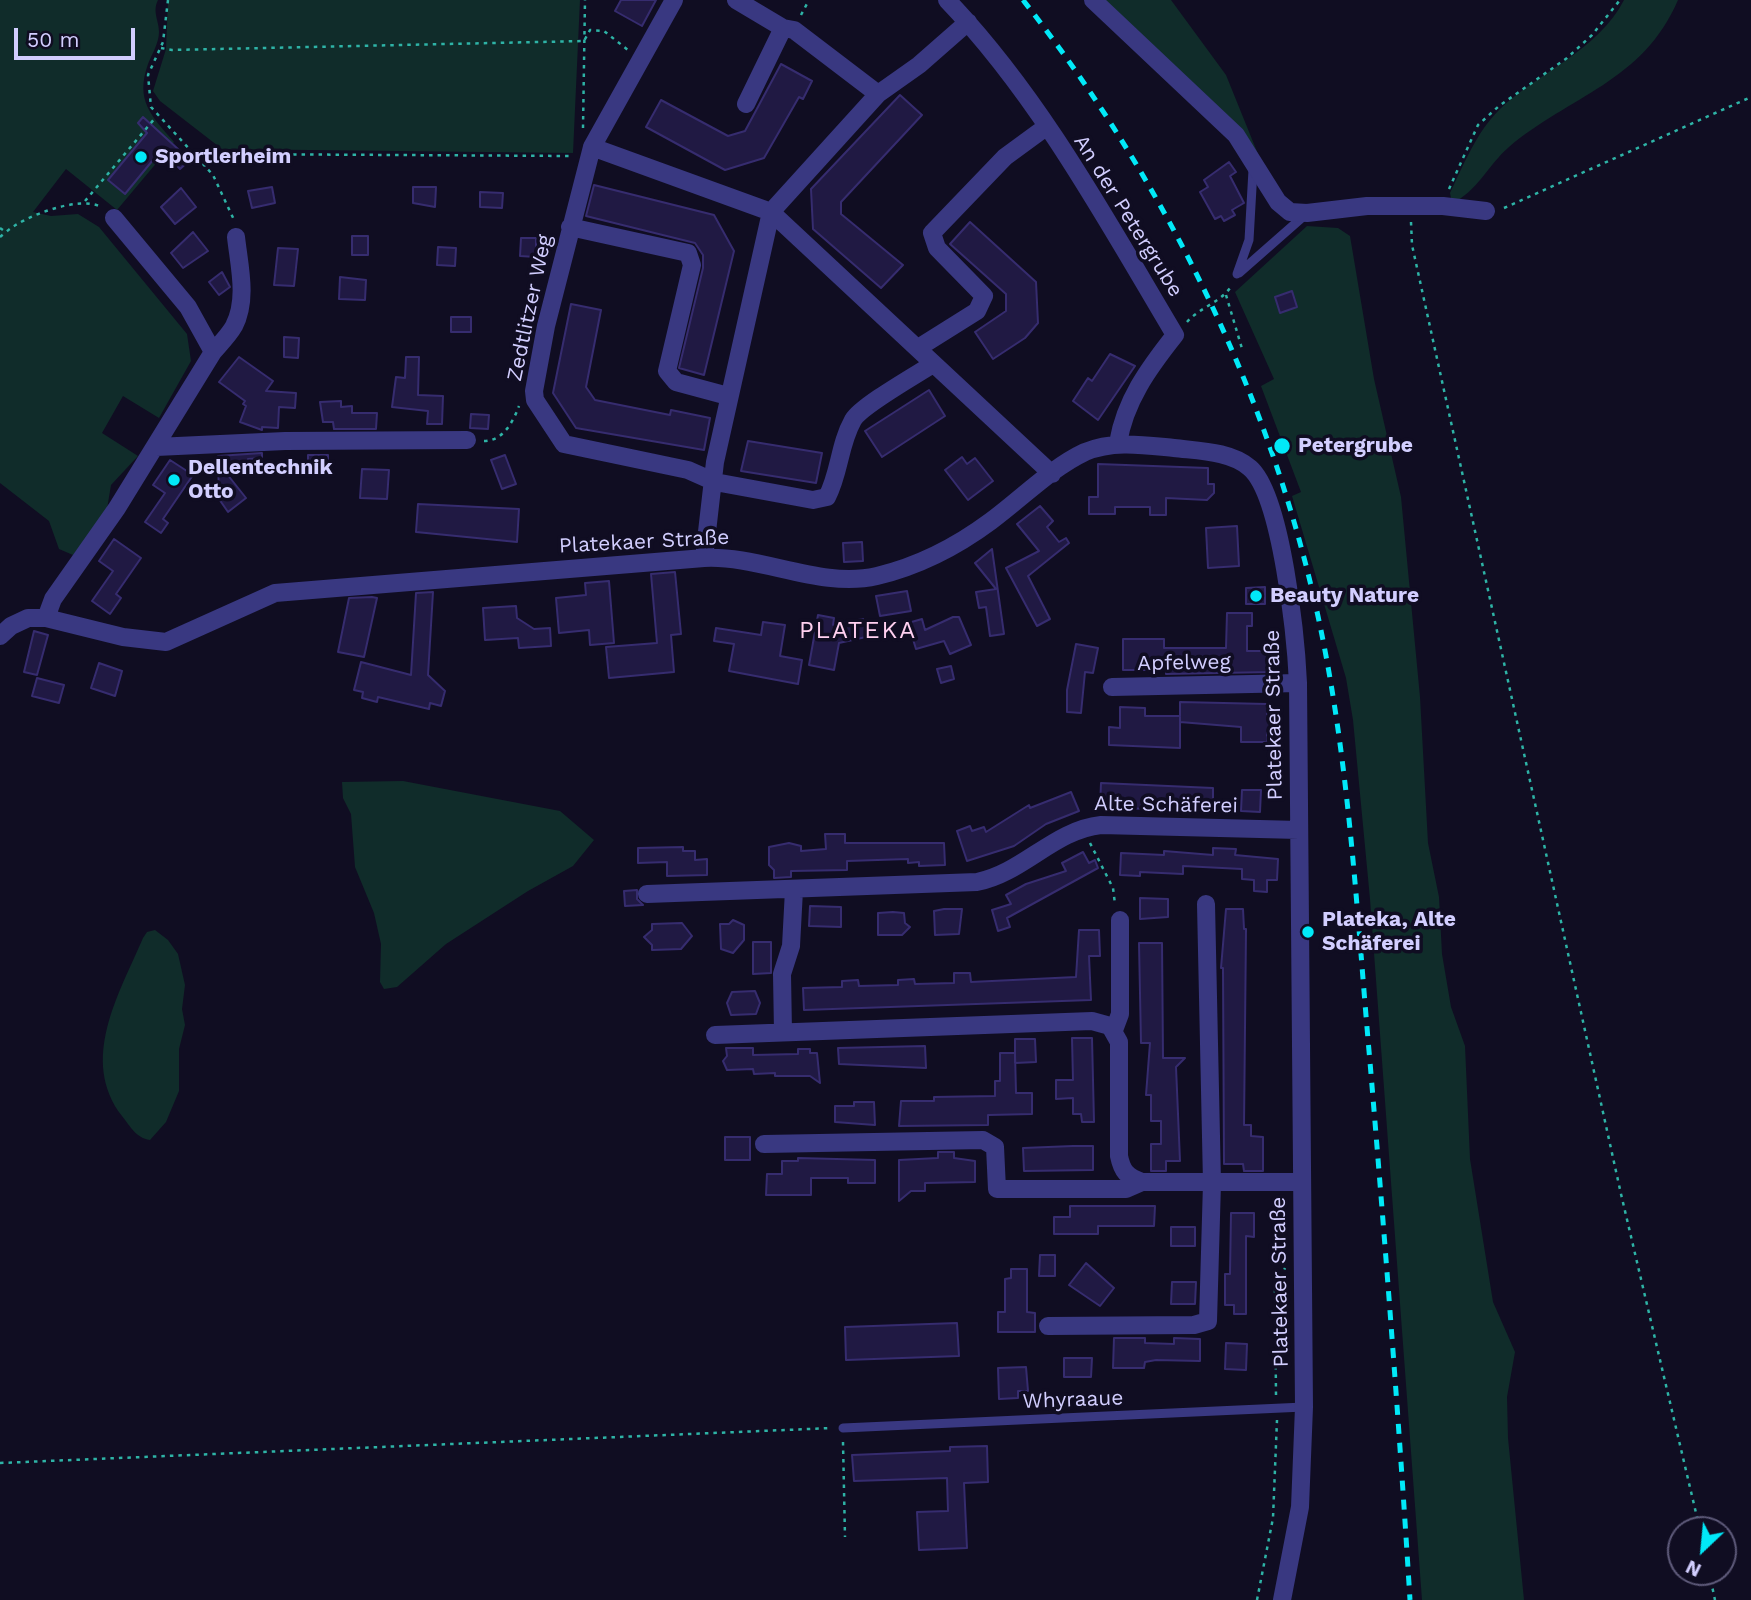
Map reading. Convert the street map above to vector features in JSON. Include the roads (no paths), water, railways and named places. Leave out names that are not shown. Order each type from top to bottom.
[{"type":"street","points":[[674,0],[641,61],[588,146],[771,212],[1052,474]]},
{"type":"street","points":[[736,0],[783,28],[794,30],[878,94]]},
{"type":"street","name":"An der Petergrube","points":[[947,0],[968,22],[1046,127],[1175,335],[1156,360],[1123,415],[1118,443]]},
{"type":"street","points":[[1093,0],[1237,135],[1279,202],[1290,212],[1307,213],[1367,206],[1443,206],[1486,211]]},
{"type":"street","points":[[704,558],[715,482],[715,462],[771,212],[878,94],[919,65],[968,22]]},
{"type":"street","points":[[746,104],[783,28]]},
{"type":"street","points":[[918,348],[977,311],[984,296],[937,248],[932,233],[1006,156],[1046,127]]},
{"type":"street","name":"Zedtlitzer Weg","points":[[588,146],[536,377],[535,400],[564,444],[688,470],[715,482],[813,500],[827,497],[837,477],[840,454],[854,418],[933,364]]},
{"type":"street","points":[[114,218],[188,307],[213,352]]},
{"type":"street","points":[[570,227],[688,253],[692,265],[667,371],[676,382],[728,396]]},
{"type":"street","points":[[46,618],[52,599],[93,544],[213,352],[234,326],[241,307],[242,285],[236,237]]},
{"type":"street","points":[[156,447],[326,440],[467,440]]},
{"type":"street","name":"Platekaer Straße","points":[[0,636],[11,625],[28,618],[46,618],[123,637],[166,642],[275,593],[704,558],[734,558],[837,578],[877,576],[948,551],[1084,453],[1118,443],[1211,453],[1234,459],[1251,468],[1261,483],[1270,508],[1291,596],[1298,683],[1304,1407],[1300,1507],[1282,1600]]},
{"type":"street","name":"Apfelweg","points":[[1112,687],[1298,683]]},
{"type":"street","name":"Alte Schäferei","points":[[647,894],[960,884],[991,879],[1085,827],[1148,824],[1299,830]]},
{"type":"street","points":[[783,1032],[782,974],[792,946],[794,890]]},
{"type":"street","points":[[1048,1326],[1194,1325],[1208,1321],[1212,1183],[1206,904]]},
{"type":"street","points":[[1120,920],[1120,1014],[1114,1030],[1119,1050],[1122,1168],[1129,1177],[1142,1182],[1301,1182]]},
{"type":"street","points":[[715,1035],[1092,1021],[1104,1023],[1114,1030]]},
{"type":"street","points":[[764,1144],[983,1140],[995,1147],[997,1189],[1126,1189],[1142,1182]]},
{"type":"lane","points":[[1253,164],[1253,205],[1249,240],[1237,274],[1307,213]]},
{"type":"lane","name":"Whyraaue","points":[[843,1428],[971,1417],[1304,1407]]},
{"type":"railway","points":[[1023,0],[1119,136],[1200,282],[1266,435],[1292,514],[1313,594],[1335,710],[1350,827],[1410,1600]]},
{"type":"place","name":"Sportlerheim","points":[[141,157]]},
{"type":"place","name":"Petergrube","points":[[1282,446]]},
{"type":"place","name":"Dellentechnik Otto","points":[[174,480]]},
{"type":"place","name":"Beauty Nature","points":[[1256,596]]},
{"type":"place","name":"Plateka, Alte Schäferei","points":[[1308,932]]},
{"type":"district","name":"PLATEKA","points":[[858,631]]}]
